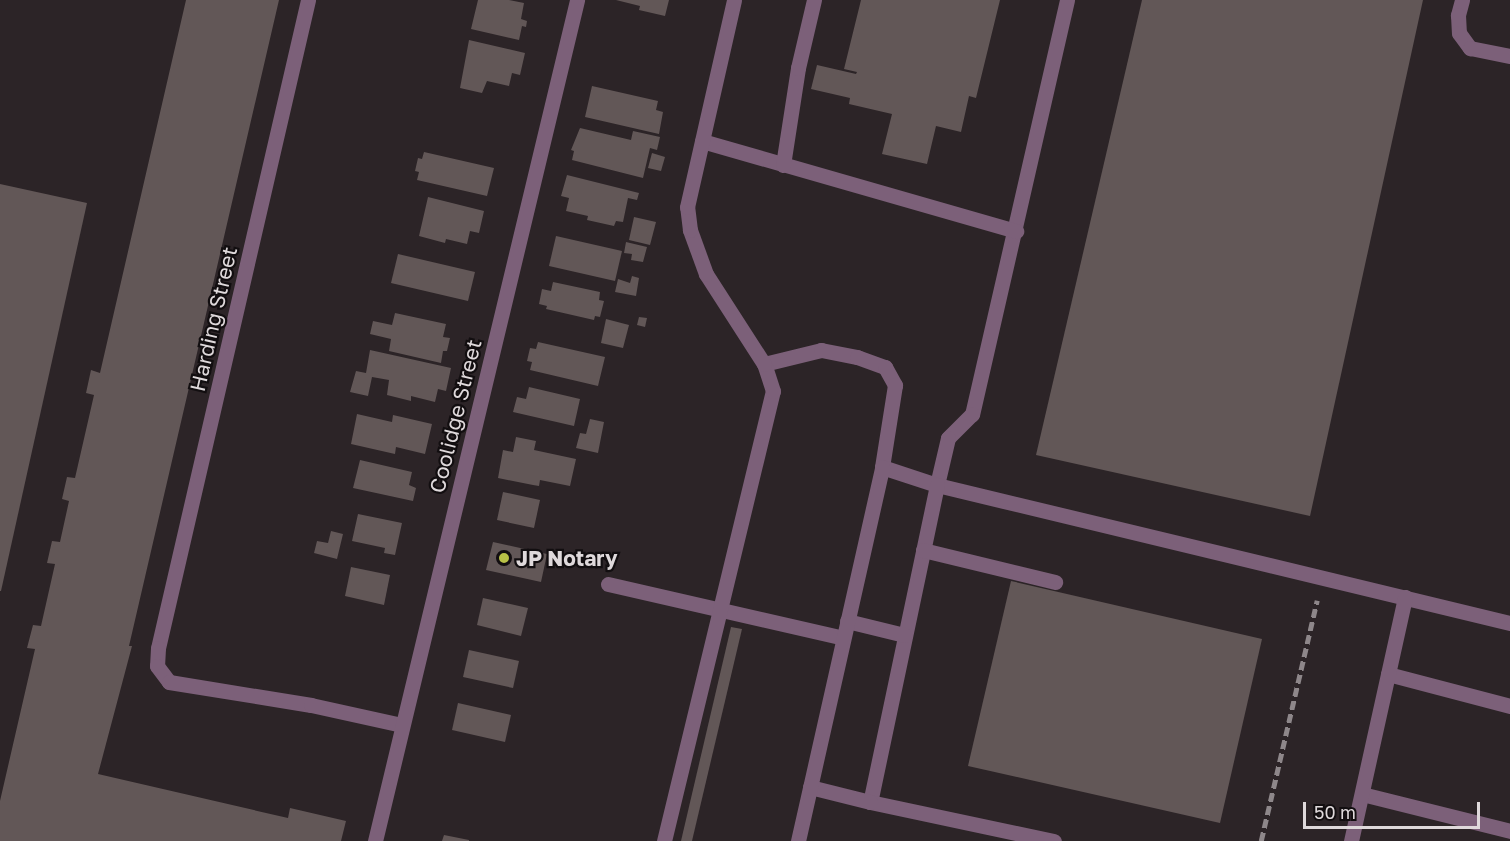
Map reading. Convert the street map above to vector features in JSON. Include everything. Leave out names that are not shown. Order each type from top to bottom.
[{"type":"street","name":"Harding Street","points":[[308,0],[158,648],[157,666],[169,682],[312,705],[402,725]]},
{"type":"street","name":"Coolidge Street","points":[[375,841],[577,0]]},
{"type":"street","points":[[663,841],[773,391],[764,364],[706,274],[690,230],[687,207],[734,0]]},
{"type":"street","points":[[783,165],[798,68],[814,0]]},
{"type":"street","points":[[870,802],[948,438],[972,414],[1016,231],[1067,0]]},
{"type":"street","points":[[1462,0],[1458,15],[1459,33],[1470,48],[1510,56]]},
{"type":"street","points":[[702,141],[1016,231]]},
{"type":"street","points":[[764,364],[821,350],[857,357],[885,367],[895,385],[882,467],[798,841]]},
{"type":"street","points":[[882,467],[937,485],[1510,623]]},
{"type":"street","points":[[923,550],[1055,582]]},
{"type":"street","points":[[608,584],[843,638]]},
{"type":"street","points":[[1351,841],[1405,597]]},
{"type":"street","points":[[847,621],[904,635]]},
{"type":"street","points":[[1388,675],[1510,706]]},
{"type":"street","points":[[810,787],[1054,841]]},
{"type":"street","points":[[1362,794],[1510,831]]},
{"type":"building","points":[[186,0],[279,0],[129,646],[132,646],[98,774],[288,818],[290,808],[346,821],[341,841],[0,841],[0,801],[35,649],[27,648],[33,625],[41,626],[55,564],[47,563],[52,541],[60,542],[69,501],[62,499],[67,477],[75,478],[94,395],[86,393],[91,370],[100,373]]},
{"type":"building","points":[[478,0],[509,0],[524,3],[521,19],[527,21],[526,27],[522,26],[519,40],[471,29]]},
{"type":"building","points":[[616,0],[669,0],[665,16],[639,10],[640,6]]},
{"type":"building","points":[[861,0],[1000,0],[976,98],[969,96],[961,132],[936,126],[927,164],[882,154],[892,114],[849,104],[850,98],[811,89],[817,65],[856,74],[857,72],[844,69]]},
{"type":"building","points":[[1142,0],[1423,0],[1310,516],[1036,455]]},
{"type":"building","points":[[469,40],[525,53],[520,75],[512,73],[509,86],[487,81],[482,93],[460,88]]},
{"type":"building","points":[[592,86],[658,101],[656,110],[663,112],[659,134],[585,117]]},
{"type":"building","points":[[580,128],[631,140],[633,131],[660,137],[657,150],[650,148],[643,178],[572,160],[574,151],[571,150]]},
{"type":"building","points":[[424,152],[494,168],[487,196],[417,180],[419,172],[415,171],[418,158],[422,159]]},
{"type":"building","points":[[652,153],[665,157],[661,171],[648,168]]},
{"type":"building","points":[[567,175],[639,193],[637,200],[628,198],[623,222],[616,221],[614,226],[587,220],[588,216],[566,211],[569,198],[561,196]]},
{"type":"building","points":[[0,184],[87,203],[1,591],[0,591]]},
{"type":"building","points":[[428,197],[484,211],[479,233],[470,231],[467,244],[446,239],[445,243],[419,236]]},
{"type":"building","points":[[634,217],[656,222],[650,245],[629,240]]},
{"type":"building","points":[[556,236],[622,251],[615,281],[549,266]]},
{"type":"building","points":[[626,242],[647,247],[643,262],[631,260],[632,254],[624,253]]},
{"type":"building","points":[[398,254],[475,272],[468,301],[391,283]]},
{"type":"building","points":[[632,276],[639,278],[636,296],[615,292],[618,279],[630,283]]},
{"type":"building","points":[[553,282],[600,292],[599,300],[604,301],[600,317],[595,316],[594,320],[546,309],[547,306],[539,304],[542,289],[551,291]]},
{"type":"building","points":[[395,313],[446,324],[443,337],[450,338],[447,351],[443,351],[441,363],[389,351],[391,339],[370,334],[373,321],[392,325]]},
{"type":"building","points":[[639,317],[647,318],[645,327],[637,325]]},
{"type":"building","points":[[606,319],[629,325],[623,348],[601,343]]},
{"type":"building","points":[[538,342],[605,357],[598,386],[530,370],[532,362],[527,361],[530,348],[536,349]]},
{"type":"building","points":[[370,350],[451,368],[446,391],[438,389],[435,402],[411,396],[411,401],[387,395],[389,380],[372,377],[368,396],[350,392],[356,371],[366,373]]},
{"type":"building","points":[[529,387],[580,399],[574,426],[513,412],[517,397],[526,399]]},
{"type":"building","points":[[357,414],[392,422],[393,415],[432,424],[425,454],[396,447],[395,454],[351,444]]},
{"type":"building","points":[[590,419],[604,422],[598,453],[576,448],[580,433],[586,434]]},
{"type":"building","points":[[516,437],[536,441],[534,450],[576,459],[570,486],[540,480],[539,486],[498,478],[503,450],[513,452]]},
{"type":"building","points":[[360,460],[412,472],[409,485],[416,488],[413,501],[353,488]]},
{"type":"building","points":[[503,492],[540,500],[534,528],[497,520]]},
{"type":"building","points":[[358,514],[402,523],[395,555],[384,553],[385,548],[352,541]]},
{"type":"building","points":[[331,531],[343,534],[337,559],[314,553],[317,541],[328,543]]},
{"type":"building","points":[[493,542],[547,554],[541,582],[486,570]]},
{"type":"building","points":[[351,567],[390,575],[384,605],[345,596]]},
{"type":"building","points":[[1011,581],[1262,639],[1220,823],[968,766]]},
{"type":"building","points":[[483,598],[528,608],[521,636],[477,625]]},
{"type":"building","points":[[731,627],[742,629],[692,841],[681,841]]},
{"type":"building","points":[[469,650],[519,661],[513,688],[463,677]]},
{"type":"building","points":[[458,703],[511,715],[505,742],[452,730]]},
{"type":"building","points":[[444,835],[469,840],[469,841],[442,841]]},
{"type":"railway","points":[[1261,841],[1317,600]]},
{"type":"place","name":"JP Notary","points":[[504,558]]}]
